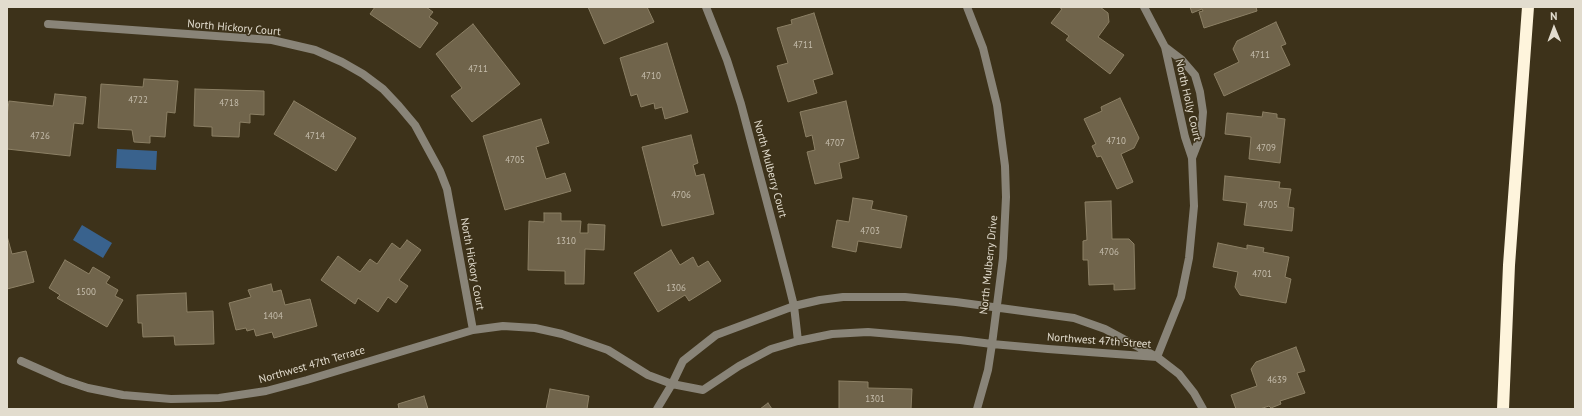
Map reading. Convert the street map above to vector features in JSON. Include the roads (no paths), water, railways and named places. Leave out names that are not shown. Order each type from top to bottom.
[{"type":"highway","points":[[1503,409],[1509,265],[1528,7]]},
{"type":"street","name":"North Mulberry Court","points":[[706,7],[724,53],[741,104],[794,306],[798,340]]},
{"type":"street","name":"North Mulberry Drive","points":[[967,7],[983,48],[991,77],[1001,128],[1005,166],[1006,227],[1001,278],[988,370],[977,409]]},
{"type":"street","name":"North Holly Court","points":[[1144,7],[1165,46],[1185,137],[1192,158],[1194,206],[1189,258],[1181,297],[1157,357]]},
{"type":"street","name":"North Hickory Court","points":[[48,24],[272,40],[315,50],[342,62],[363,74],[383,89],[411,120],[440,171],[448,190],[473,330]]},
{"type":"street","name":"North Holly Court","points":[[1165,46],[1182,60],[1195,75],[1200,92],[1204,112],[1201,135],[1192,158]]},
{"type":"street","name":"Northwest 47th Street","points":[[672,384],[683,361],[716,335],[794,306],[820,300],[843,297],[905,297],[996,307],[1074,318],[1105,329],[1157,357]]},
{"type":"street","name":"Northwest 47th Terrace","points":[[21,360],[64,380],[88,388],[122,395],[171,399],[219,398],[266,391],[308,380],[473,330],[503,326],[535,328],[562,334]]},
{"type":"street","name":"Northwest 47th Street","points":[[562,334],[608,350],[648,375],[672,384],[703,390],[739,366],[771,349],[798,340],[832,334],[868,332],[992,344],[1157,357]]},
{"type":"street","points":[[1157,357],[1179,374],[1194,393],[1202,409]]},
{"type":"street","points":[[657,409],[672,384]]},
{"type":"water","points":[[117,149],[157,151],[156,170],[116,168]]},
{"type":"water","points":[[82,225],[112,243],[103,258],[73,240]]}]
